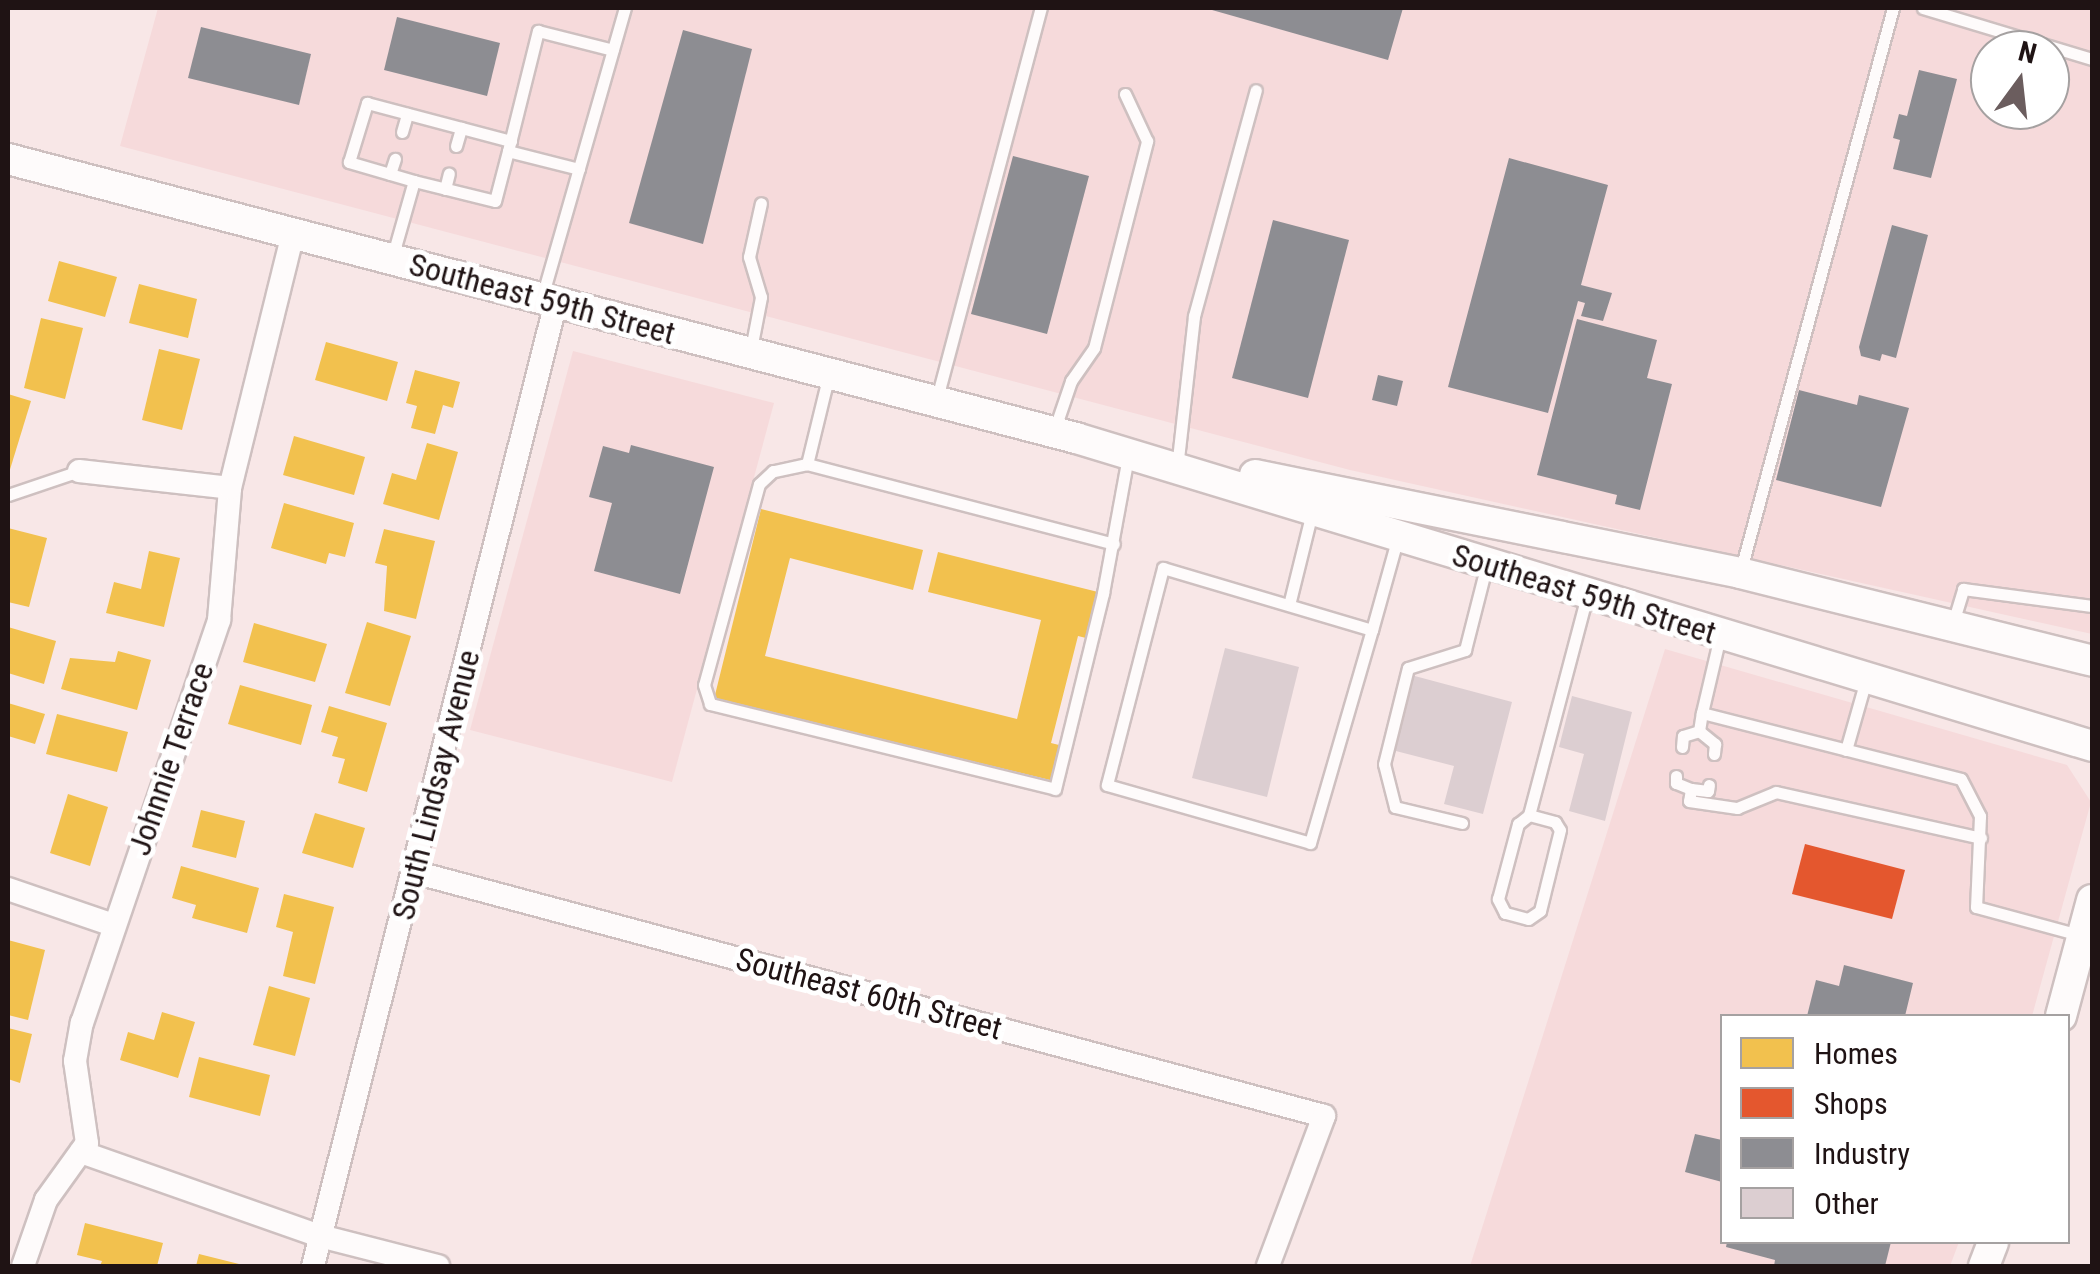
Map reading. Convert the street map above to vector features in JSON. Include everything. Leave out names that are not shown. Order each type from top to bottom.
[{"type":"main road","name":"Southeast 59th Street","points":[[8,159],[1065,435],[1740,573],[2092,661]]},
{"type":"main road","name":"Southeast 59th Street","points":[[1065,435],[2092,746]]},
{"type":"main road","points":[[2062,1014],[2089,918]]},
{"type":"street","name":"Johnnie Terrace","points":[[80,1152],[88,1123],[75,1061],[113,925],[219,620],[230,488],[294,234]]},
{"type":"street","name":"South Lindsay Avenue","points":[[312,1266],[414,872],[549,301]]},
{"type":"street","points":[[79,471],[230,488]]},
{"type":"street","name":"Southeast 60th Street","points":[[414,872],[1324,1116],[1268,1266]]},
{"type":"street","points":[[8,890],[113,925]]},
{"type":"street","points":[[23,1266],[46,1200],[80,1152],[320,1236],[438,1266]]},
{"type":"lane","points":[[549,301],[579,168],[625,8]]},
{"type":"lane","points":[[936,402],[1041,8]]},
{"type":"lane","points":[[1740,573],[1893,8]]},
{"type":"lane","points":[[1922,8],[2092,59]]},
{"type":"lane","points":[[579,168],[509,146],[461,128],[366,103],[350,162],[494,201],[509,146],[538,31],[613,50]]},
{"type":"lane","points":[[1178,459],[1194,316],[1256,90]]},
{"type":"lane","points":[[1065,435],[1071,381],[1094,348],[1147,141],[1125,94]]},
{"type":"lane","points":[[402,132],[407,114]]},
{"type":"lane","points":[[456,146],[461,128]]},
{"type":"lane","points":[[390,174],[395,158]]},
{"type":"lane","points":[[445,189],[449,173]]},
{"type":"lane","points":[[392,260],[414,181]]},
{"type":"lane","points":[[750,353],[761,297],[749,257],[762,204]]},
{"type":"lane","points":[[807,464],[829,374]]},
{"type":"lane","points":[[1114,544],[807,464],[773,472],[759,484],[704,685],[710,704],[1055,789],[1114,544],[1128,454]]},
{"type":"lane","points":[[8,495],[79,471]]},
{"type":"lane","points":[[1290,605],[1312,510]]},
{"type":"lane","points":[[1372,630],[1163,568],[1107,786],[1310,843],[1372,630],[1398,537]]},
{"type":"lane","points":[[1462,824],[1395,806],[1384,764],[1408,668],[1465,650],[1488,564]]},
{"type":"lane","points":[[1952,626],[1963,589],[2092,606]]},
{"type":"lane","points":[[1529,815],[1555,822],[1560,830],[1540,912],[1528,920],[1505,913],[1498,899],[1518,824],[1529,815],[1587,594]]},
{"type":"lane","points":[[1699,731],[1720,636]]},
{"type":"lane","points":[[1848,754],[1866,680]]},
{"type":"lane","points":[[1702,713],[1906,772],[1961,779],[1980,816],[1976,907],[2089,918]]},
{"type":"lane","points":[[1682,746],[1683,736],[1699,731]]},
{"type":"lane","points":[[1699,731],[1715,744],[1714,754]]},
{"type":"lane","points":[[1676,776],[1676,784],[1691,789],[1708,790],[1709,785]]},
{"type":"lane","points":[[1813,800],[1816,784]]},
{"type":"lane","points":[[1691,789],[1689,801],[1737,808],[1776,792],[1837,806],[1869,806],[1981,838]]},
{"type":"lane","points":[[1837,806],[1840,792]]},
{"type":"shaded area","points":[[158,8],[2092,8],[2092,634],[1350,470],[120,146]]},
{"type":"shaded area","points":[[573,351],[774,403],[672,782],[470,730]]},
{"type":"shaded area","points":[[1665,649],[2067,765],[2091,802],[2033,1014],[1720,1014],[1720,1244],[1958,1244],[1950,1266],[1470,1266]]},
{"type":"building: Homes","points":[[59,261],[117,277],[105,317],[48,301]]},
{"type":"building: Homes","points":[[139,284],[197,299],[188,338],[129,323]]},
{"type":"building: Homes","points":[[41,318],[83,328],[65,399],[24,388]]},
{"type":"building: Homes","points":[[326,342],[398,362],[387,401],[315,380]]},
{"type":"building: Homes","points":[[159,349],[200,359],[182,430],[142,420]]},
{"type":"building: Homes","points":[[415,370],[460,382],[453,408],[443,405],[435,434],[411,428],[417,406],[406,403]]},
{"type":"building: Homes","points":[[8,394],[31,401],[8,476]]},
{"type":"building: Homes","points":[[294,436],[365,457],[354,495],[283,475]]},
{"type":"building: Homes","points":[[427,443],[458,452],[439,520],[383,504],[392,473],[416,480]]},
{"type":"building: Homes","points":[[284,503],[354,523],[345,557],[329,553],[326,564],[271,548]]},
{"type":"building: Homes","points":[[761,509],[923,550],[913,590],[790,558],[765,656],[1017,719],[1041,620],[928,592],[938,552],[1098,592],[1086,638],[1078,636],[1051,743],[1063,746],[1054,781],[714,699]]},
{"type":"building: Homes","points":[[8,528],[47,538],[29,607],[8,602]]},
{"type":"building: Homes","points":[[384,529],[435,541],[416,619],[384,611],[387,566],[375,563]]},
{"type":"building: Homes","points":[[149,551],[180,558],[164,627],[106,613],[114,582],[141,589]]},
{"type":"building: Homes","points":[[367,622],[411,636],[390,706],[345,693]]},
{"type":"building: Homes","points":[[254,623],[327,644],[315,682],[243,662]]},
{"type":"building: Homes","points":[[8,627],[56,641],[44,684],[8,673]]},
{"type":"building: Homes","points":[[118,651],[151,660],[137,710],[61,689],[70,658],[115,662]]},
{"type":"building: Homes","points":[[240,685],[312,705],[301,745],[228,724]]},
{"type":"building: Homes","points":[[8,703],[45,714],[35,744],[8,736]]},
{"type":"building: Homes","points":[[329,706],[387,723],[367,792],[338,783],[345,759],[332,756],[338,737],[321,732]]},
{"type":"building: Homes","points":[[57,714],[128,732],[117,772],[46,754]]},
{"type":"building: Homes","points":[[68,794],[108,807],[90,866],[50,853]]},
{"type":"building: Homes","points":[[201,810],[245,821],[236,858],[192,847]]},
{"type":"building: Homes","points":[[315,813],[365,828],[353,868],[302,853]]},
{"type":"building: Homes","points":[[181,866],[259,888],[247,933],[192,918],[196,905],[172,898]]},
{"type":"building: Homes","points":[[284,894],[334,907],[315,984],[283,976],[293,932],[276,927]]},
{"type":"building: Homes","points":[[8,940],[45,950],[28,1020],[8,1015]]},
{"type":"building: Homes","points":[[269,986],[310,998],[295,1056],[253,1045]]},
{"type":"building: Homes","points":[[162,1012],[195,1022],[178,1078],[120,1060],[128,1032],[154,1040]]},
{"type":"building: Homes","points":[[8,1028],[32,1034],[20,1083],[8,1079]]},
{"type":"building: Homes","points":[[199,1057],[270,1075],[260,1116],[189,1097]]},
{"type":"building: Homes","points":[[85,1223],[163,1243],[157,1266],[100,1266],[102,1261],[77,1255]]},
{"type":"building: Homes","points":[[199,1254],[243,1265],[243,1266],[196,1266]]},
{"type":"building: Shops","points":[[1805,844],[1905,870],[1892,919],[1792,894]]},
{"type":"building: Industry","points":[[1205,8],[1403,8],[1388,60]]},
{"type":"building: Industry","points":[[397,17],[500,43],[487,96],[384,70]]},
{"type":"building: Industry","points":[[201,27],[311,54],[299,105],[188,78]]},
{"type":"building: Industry","points":[[683,30],[752,49],[703,244],[629,223]]},
{"type":"building: Industry","points":[[1919,70],[1957,79],[1931,178],[1893,169],[1900,140],[1893,138],[1899,114],[1907,116]]},
{"type":"building: Industry","points":[[1013,156],[1089,176],[1047,334],[971,314]]},
{"type":"building: Industry","points":[[1509,158],[1608,185],[1581,285],[1612,293],[1603,321],[1581,316],[1585,303],[1578,301],[1548,413],[1448,387]]},
{"type":"building: Industry","points":[[1273,220],[1349,240],[1308,398],[1232,378]]},
{"type":"building: Industry","points":[[1892,225],[1928,235],[1896,358],[1882,354],[1880,361],[1861,356],[1859,347]]},
{"type":"building: Industry","points":[[1577,319],[1657,340],[1647,378],[1672,384],[1640,510],[1615,504],[1617,495],[1537,475]]},
{"type":"building: Industry","points":[[1378,375],[1403,381],[1397,406],[1372,400]]},
{"type":"building: Industry","points":[[1799,390],[1857,405],[1859,395],[1909,408],[1881,507],[1776,480]]},
{"type":"building: Industry","points":[[631,445],[714,467],[680,594],[594,571],[612,503],[589,497],[603,446],[629,453]]},
{"type":"building: Industry","points":[[1844,965],[1913,983],[1905,1014],[1808,1014],[1816,980],[1839,986]]},
{"type":"building: Industry","points":[[1695,1134],[1720,1140],[1720,1181],[1685,1172]]},
{"type":"building: Industry","points":[[1890,1244],[1885,1266],[1774,1266],[1775,1260],[1726,1247]]},
{"type":"building: Other","points":[[1225,648],[1299,667],[1267,797],[1192,778]]},
{"type":"building: Other","points":[[1411,675],[1512,702],[1483,814],[1444,804],[1454,766],[1392,750]]},
{"type":"building: Other","points":[[1572,696],[1632,712],[1605,821],[1569,811],[1584,754],[1559,747]]}]
